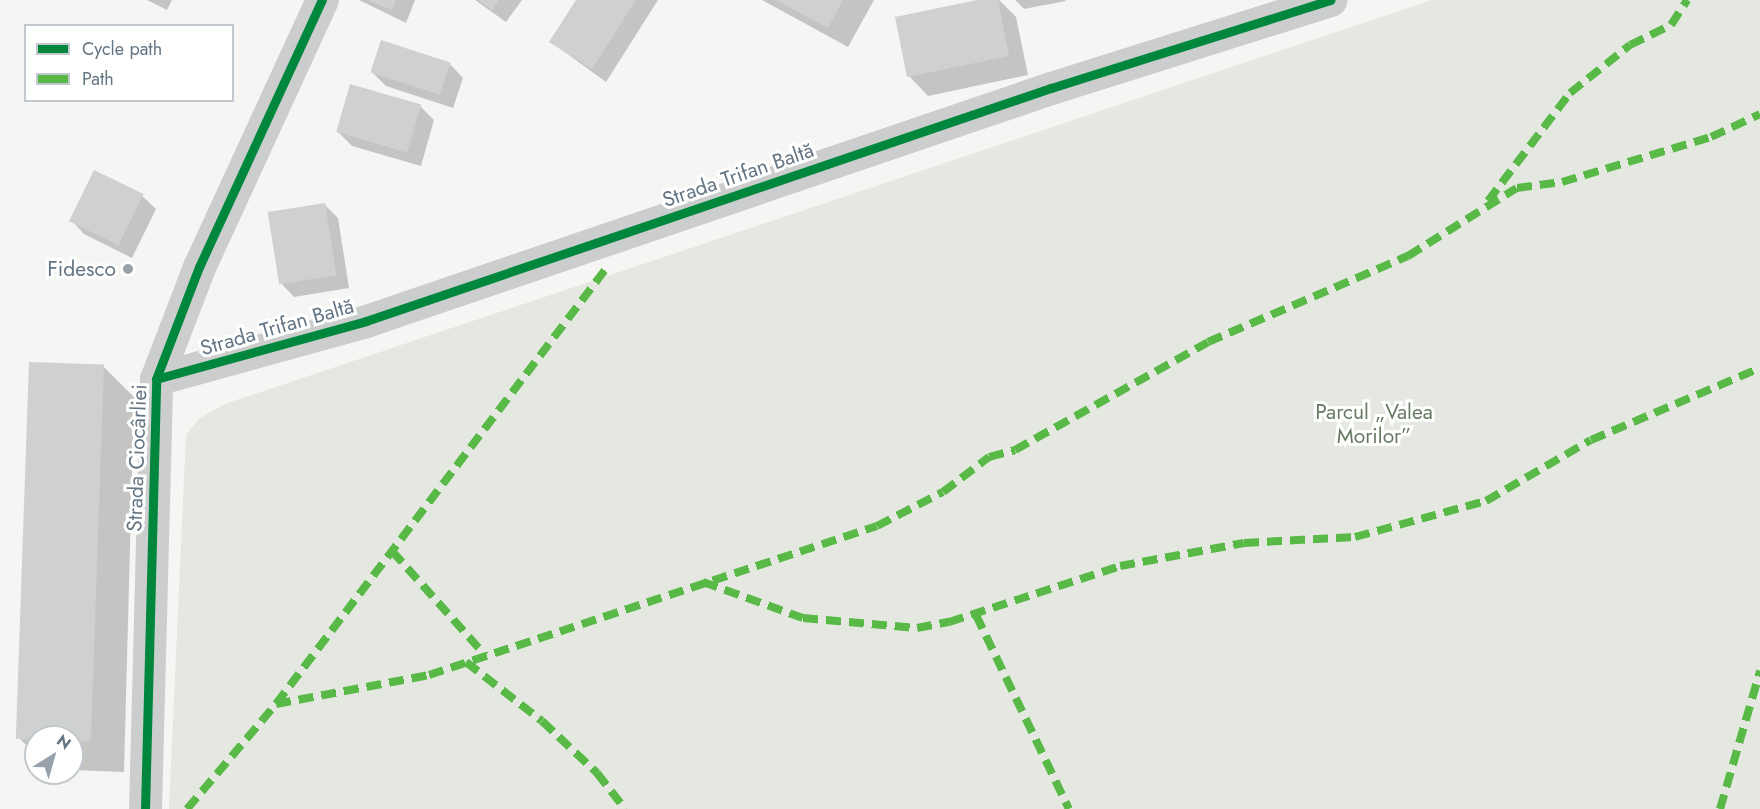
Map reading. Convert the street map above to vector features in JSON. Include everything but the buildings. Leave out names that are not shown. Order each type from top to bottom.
[{"type":"street","name":"Strada Ciocârliei","points":[[146,809],[156,379],[199,267],[322,0]]},
{"type":"street","name":"Strada Trifan Baltă","points":[[156,379],[366,321],[1051,88],[1330,0]]},
{"type":"green space","name":"Parcul „Valea Morilor”","points":[[1432,0],[1760,0],[1760,809],[169,809],[186,435],[200,418],[225,404]]},
{"type":"marked path","points":[[1488,201],[1570,93],[1630,45],[1671,25],[1687,0]]},
{"type":"marked path","points":[[187,809],[276,704],[429,675],[877,526],[943,492],[989,457],[1015,450],[1208,342],[1408,256],[1517,188],[1562,182],[1711,137],[1760,114]]},
{"type":"marked path","points":[[276,704],[608,266]]},
{"type":"marked path","points":[[703,582],[803,618],[917,628],[949,622],[1120,566],[1244,543],[1355,537],[1486,501],[1591,440],[1760,368]]},
{"type":"marked path","points":[[392,551],[485,655]]},
{"type":"marked path","points":[[976,615],[1069,809]]},
{"type":"marked path","points":[[466,662],[542,721],[597,773],[625,809]]},
{"type":"marked path","points":[[1720,809],[1760,671]]},
{"type":"cycle path","points":[[145,809],[156,379],[199,267],[322,0]]},
{"type":"cycle path","points":[[156,379],[366,321],[1051,88],[1330,0]]},
{"type":"place","name":"Fidesco","points":[[128,269]]}]
